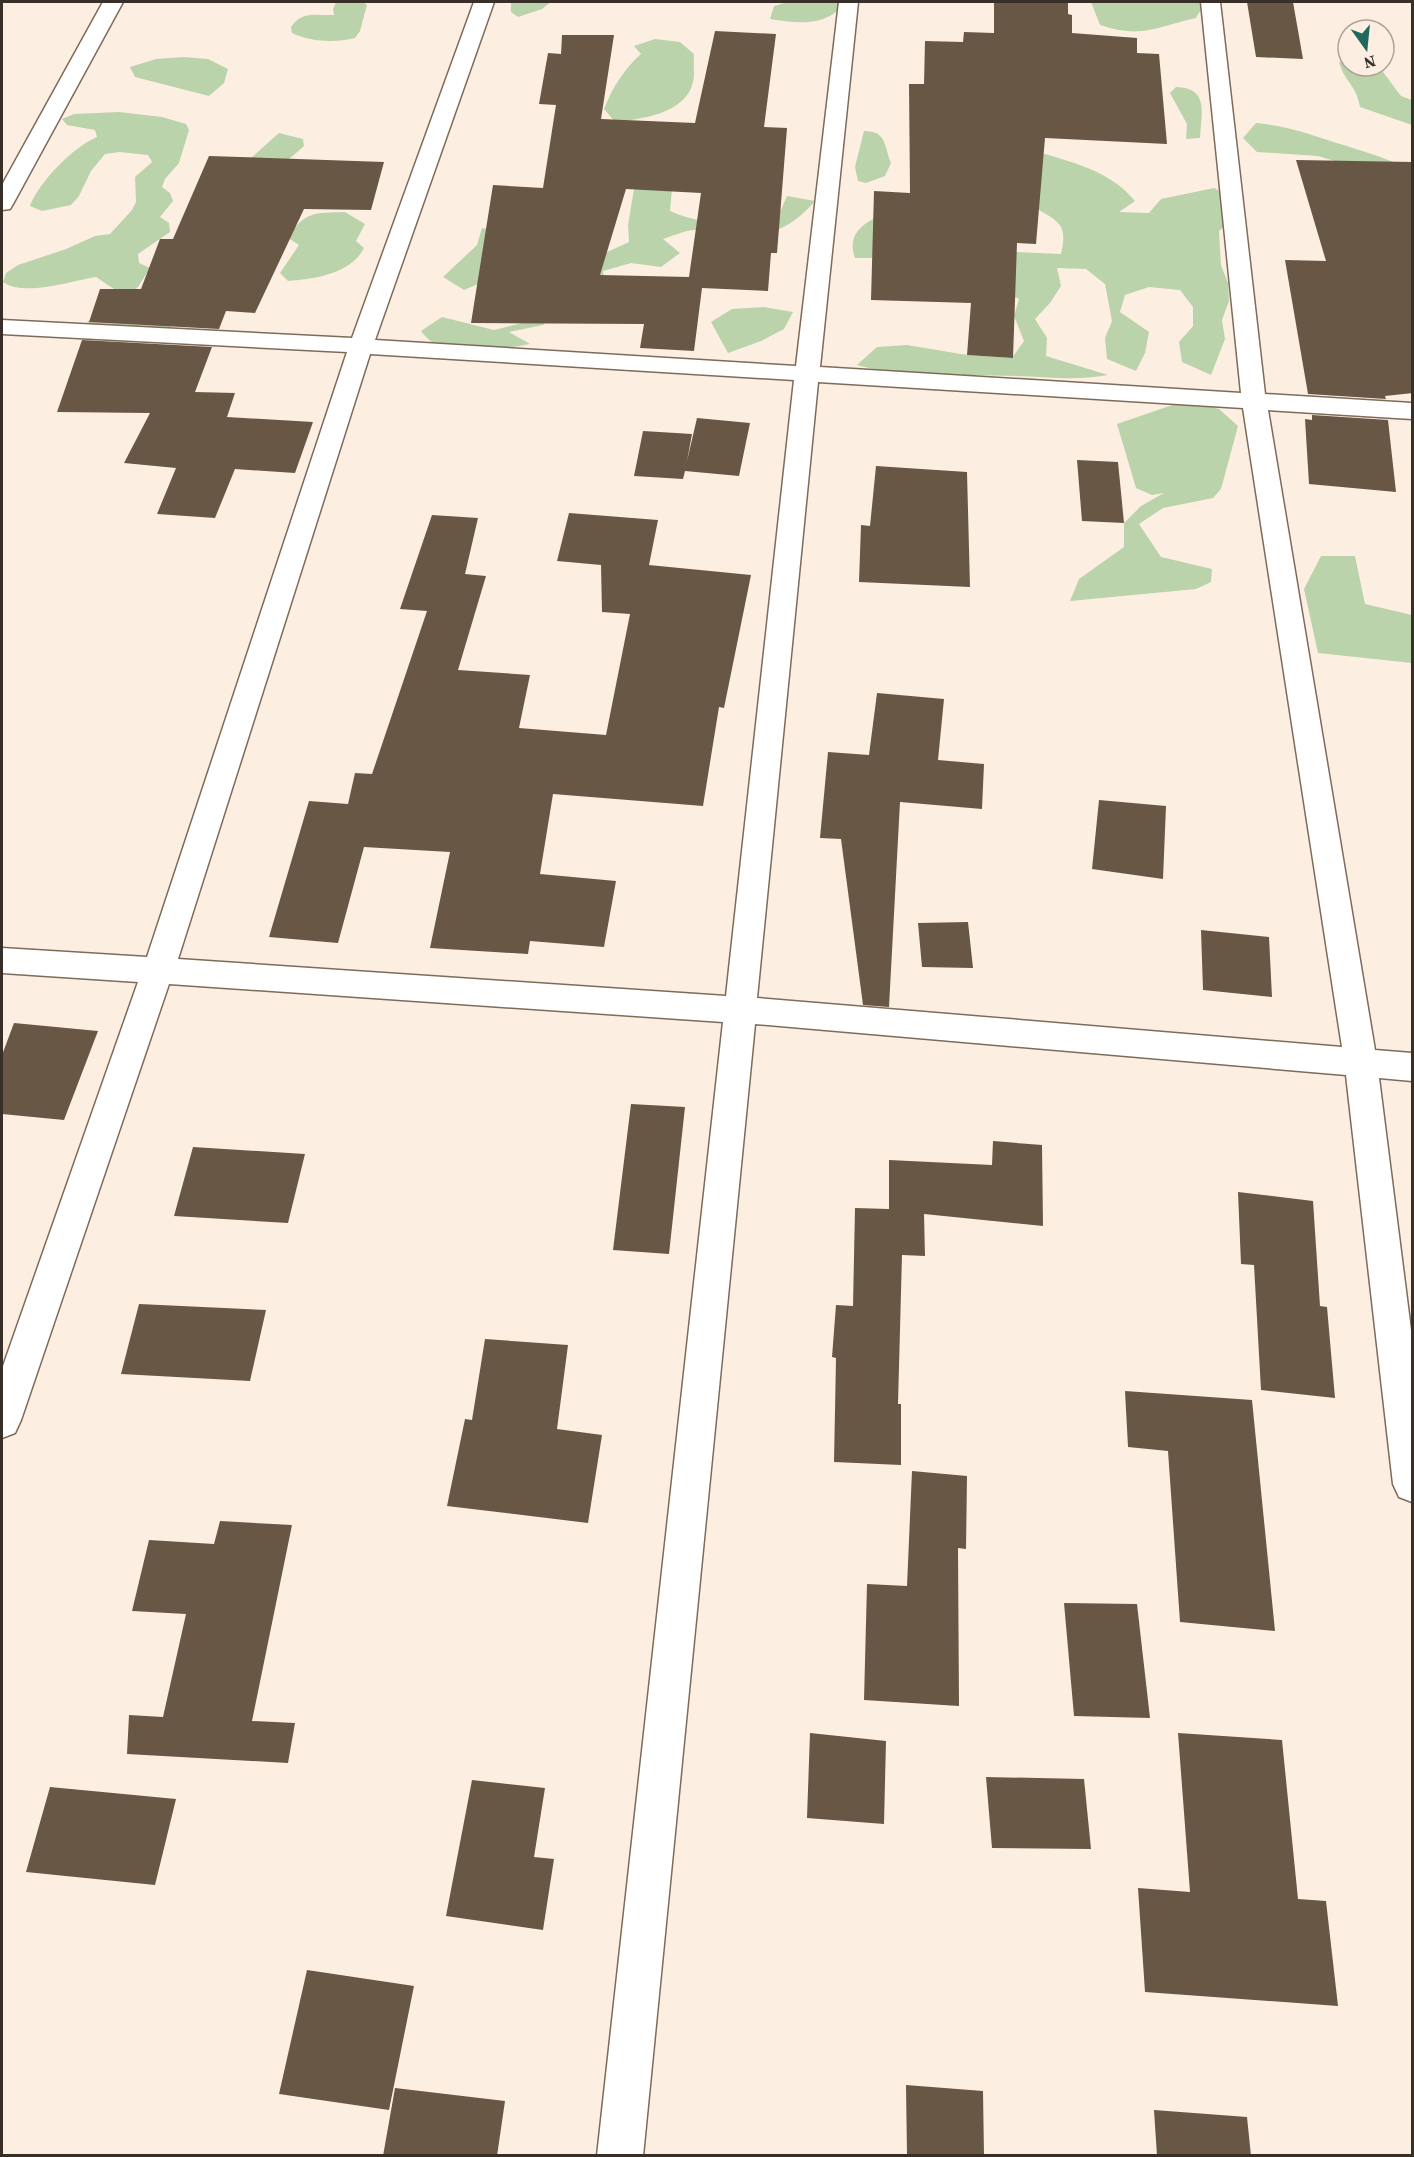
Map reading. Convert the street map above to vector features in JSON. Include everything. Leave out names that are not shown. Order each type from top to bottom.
[{"type":"street","points":[[2,204],[113,2]]},
{"type":"street","points":[[2,1420],[158,971],[361,346],[484,2]]},
{"type":"street","points":[[620,2156],[739,1010],[849,2]]},
{"type":"street","points":[[1211,2],[1254,401],[1361,1064],[1413,1484]]},
{"type":"street","points":[[2,327],[361,346],[1413,411]]},
{"type":"street","points":[[2,960],[739,1010],[1413,1067]]},
{"type":"green space","points":[[336,2],[363,2],[367,5],[360,31],[355,38],[323,41],[292,33],[291,27],[300,18],[310,15],[334,15],[333,9]]},
{"type":"green space","points":[[511,2],[551,2],[542,9],[518,17],[511,12]]},
{"type":"green space","points":[[788,2],[845,2],[838,10],[820,20],[791,22],[770,19],[774,6]]},
{"type":"green space","points":[[1091,2],[1199,2],[1203,6],[1196,18],[1148,30],[1127,31],[1100,25]]},
{"type":"green space","points":[[655,39],[680,42],[694,54],[694,79],[689,93],[682,101],[661,113],[615,122],[604,109],[624,72],[641,54],[634,46]]},
{"type":"green space","points":[[183,57],[208,59],[228,69],[224,83],[209,96],[135,77],[130,67],[156,59]]},
{"type":"green space","points":[[1346,78],[1388,78],[1401,96],[1412,100],[1412,125],[1360,107],[1356,93]]},
{"type":"green space","points":[[1176,87],[1187,88],[1199,97],[1202,112],[1200,138],[1186,139],[1187,124],[1170,93]]},
{"type":"green space","points":[[119,112],[162,117],[186,124],[189,130],[179,163],[165,179],[162,187],[170,193],[173,201],[160,217],[169,223],[170,232],[138,254],[139,263],[150,268],[138,287],[129,295],[181,322],[168,328],[96,328],[87,322],[110,306],[114,289],[96,277],[35,288],[12,286],[3,282],[6,273],[18,265],[66,249],[95,236],[110,234],[132,210],[136,202],[135,177],[152,162],[148,155],[120,152],[105,154],[91,171],[79,196],[71,205],[42,211],[30,206],[41,186],[58,166],[97,137],[95,130],[67,125],[62,119],[74,114]]},
{"type":"green space","points":[[1256,123],[1280,126],[1313,135],[1380,157],[1412,171],[1361,169],[1318,156],[1257,152],[1243,138]]},
{"type":"green space","points":[[864,131],[881,137],[891,163],[885,176],[866,183],[858,181],[855,167]]},
{"type":"green space","points":[[279,133],[303,139],[304,146],[288,160],[243,165]]},
{"type":"green space","points":[[1045,154],[1082,166],[1116,183],[1135,201],[1119,212],[1149,213],[1161,199],[1214,188],[1238,201],[1233,218],[1219,231],[1221,265],[1228,283],[1229,301],[1222,320],[1225,339],[1211,375],[1182,362],[1179,342],[1193,326],[1193,307],[1180,290],[1149,287],[1125,295],[1120,312],[1149,332],[1145,353],[1136,371],[1107,359],[1105,338],[1112,321],[1105,284],[1086,269],[1057,268],[1061,286],[1050,303],[1035,319],[1047,338],[1046,356],[1108,375],[1073,378],[936,375],[898,373],[857,365],[877,347],[907,345],[967,355],[1012,358],[1024,341],[1014,316],[1019,299],[995,287],[994,251],[1061,254],[1063,232],[1061,227],[1039,210],[1021,161]]},
{"type":"green space","points":[[673,178],[670,211],[699,220],[725,221],[780,212],[787,196],[815,201],[786,226],[772,231],[745,233],[691,230],[663,239],[680,253],[661,267],[631,263],[603,271],[605,289],[478,284],[464,290],[443,277],[477,245],[482,228],[605,253],[629,242],[628,225],[634,189]]},
{"type":"green space","points":[[345,212],[365,224],[356,241],[364,248],[358,257],[331,274],[288,281],[280,273],[299,245],[288,238],[294,229],[311,215]]},
{"type":"green space","points":[[875,218],[896,245],[871,258],[855,258],[853,245],[856,234],[863,225]]},
{"type":"green space","points":[[764,307],[793,312],[784,329],[761,341],[728,353],[711,322],[732,309]]},
{"type":"green space","points":[[560,309],[543,325],[509,332],[530,344],[502,349],[472,352],[443,348],[421,331],[442,317],[494,330],[534,320]]},
{"type":"green space","points":[[1187,400],[1219,409],[1238,426],[1221,489],[1213,498],[1163,508],[1139,524],[1161,557],[1212,569],[1211,582],[1196,589],[1070,601],[1079,579],[1124,547],[1124,523],[1141,506],[1164,493],[1152,495],[1136,488],[1117,424]]},
{"type":"green space","points":[[1321,556],[1355,556],[1365,604],[1412,615],[1412,663],[1318,653],[1304,589]]},
{"type":"building","points":[[994,2],[1068,2],[1068,14],[1072,15],[1072,33],[1137,38],[1137,53],[1159,54],[1167,144],[1045,138],[1036,244],[1017,243],[1013,358],[967,355],[971,303],[871,300],[874,191],[910,193],[909,84],[924,84],[925,41],[963,42],[964,32],[994,33]]},
{"type":"building","points":[[1247,2],[1293,2],[1303,59],[1256,57]]},
{"type":"building","points":[[715,31],[776,34],[764,127],[787,128],[777,253],[771,253],[768,291],[702,288],[694,351],[640,348],[644,324],[471,323],[493,185],[543,188],[556,105],[539,104],[548,53],[561,54],[562,35],[614,35],[601,119],[695,123]],"holes":[[[626,189],[701,193],[689,277],[600,275]]]},
{"type":"building","points":[[209,156],[384,162],[371,210],[304,209],[255,313],[226,311],[219,329],[89,322],[100,289],[141,289],[160,239],[173,239]]},
{"type":"building","points":[[1296,160],[1413,162],[1413,393],[1385,396],[1386,399],[1308,394],[1285,260],[1326,261]]},
{"type":"building","points":[[82,340],[212,347],[195,392],[235,393],[227,417],[313,422],[295,473],[235,469],[215,518],[157,514],[176,468],[124,463],[150,413],[57,412]]},
{"type":"building","points":[[1312,415],[1388,420],[1396,492],[1309,484],[1305,419],[1312,420]]},
{"type":"building","points":[[697,418],[750,423],[739,476],[685,471],[683,479],[634,476],[643,431],[692,434],[687,461]]},
{"type":"building","points":[[1077,460],[1118,462],[1124,523],[1082,521]]},
{"type":"building","points":[[876,466],[967,472],[970,587],[859,582],[861,525],[870,526]]},
{"type":"building","points":[[569,513],[658,520],[649,565],[751,575],[724,708],[719,707],[703,806],[553,794],[540,874],[616,881],[604,947],[530,941],[528,954],[430,948],[450,852],[364,847],[338,943],[269,937],[309,801],[348,804],[355,773],[372,774],[427,611],[400,609],[432,515],[478,518],[465,574],[486,576],[458,670],[530,675],[519,728],[606,735],[630,614],[602,612],[601,565],[557,561]]},
{"type":"building","points":[[877,693],[944,699],[938,760],[984,764],[982,809],[900,802],[889,1007],[863,1005],[841,839],[820,838],[828,752],[869,755]]},
{"type":"building","points":[[1099,800],[1166,806],[1163,879],[1092,869]]},
{"type":"building","points":[[968,922],[973,968],[922,967],[918,923]]},
{"type":"building","points":[[1201,930],[1269,937],[1272,997],[1203,990]]},
{"type":"building","points":[[14,1023],[98,1031],[64,1120],[2,1114],[2,1055]]},
{"type":"building","points":[[631,1104],[685,1107],[669,1254],[613,1250]]},
{"type":"building","points":[[993,1141],[1042,1145],[1043,1226],[924,1214],[925,1256],[902,1255],[898,1404],[901,1404],[901,1465],[834,1462],[836,1358],[832,1357],[836,1305],[853,1306],[855,1208],[889,1209],[889,1160],[992,1165]]},
{"type":"building","points":[[193,1147],[305,1154],[288,1223],[174,1216]]},
{"type":"building","points":[[1238,1192],[1313,1201],[1320,1306],[1327,1307],[1335,1398],[1261,1390],[1254,1265],[1241,1264]]},
{"type":"building","points":[[139,1304],[266,1310],[250,1381],[121,1374]]},
{"type":"building","points":[[485,1339],[568,1345],[557,1429],[602,1435],[588,1523],[447,1506],[465,1419],[472,1420]]},
{"type":"building","points":[[1125,1391],[1252,1400],[1275,1631],[1180,1622],[1168,1451],[1128,1447]]},
{"type":"building","points":[[912,1471],[967,1476],[966,1549],[958,1548],[959,1706],[864,1700],[867,1584],[907,1586]]},
{"type":"building","points":[[220,1521],[292,1525],[252,1721],[295,1723],[288,1763],[127,1754],[129,1715],[163,1717],[186,1614],[132,1611],[149,1540],[214,1544]]},
{"type":"building","points":[[1064,1603],[1137,1604],[1150,1718],[1074,1716]]},
{"type":"building","points":[[810,1733],[886,1741],[884,1824],[807,1818]]},
{"type":"building","points":[[1178,1733],[1282,1740],[1298,1899],[1326,1901],[1338,2006],[1145,1992],[1138,1888],[1190,1892]]},
{"type":"building","points":[[986,1777],[1084,1779],[1091,1849],[992,1848]]},
{"type":"building","points":[[472,1780],[545,1788],[534,1857],[554,1859],[543,1930],[446,1916]]},
{"type":"building","points":[[50,1787],[176,1799],[155,1885],[26,1872]]},
{"type":"building","points":[[307,1970],[414,1986],[389,2110],[279,2094]]},
{"type":"building","points":[[906,2085],[983,2091],[984,2156],[907,2156]]},
{"type":"building","points":[[395,2088],[505,2101],[497,2156],[383,2156]]},
{"type":"building","points":[[1154,2110],[1247,2117],[1251,2156],[1157,2156]]}]
